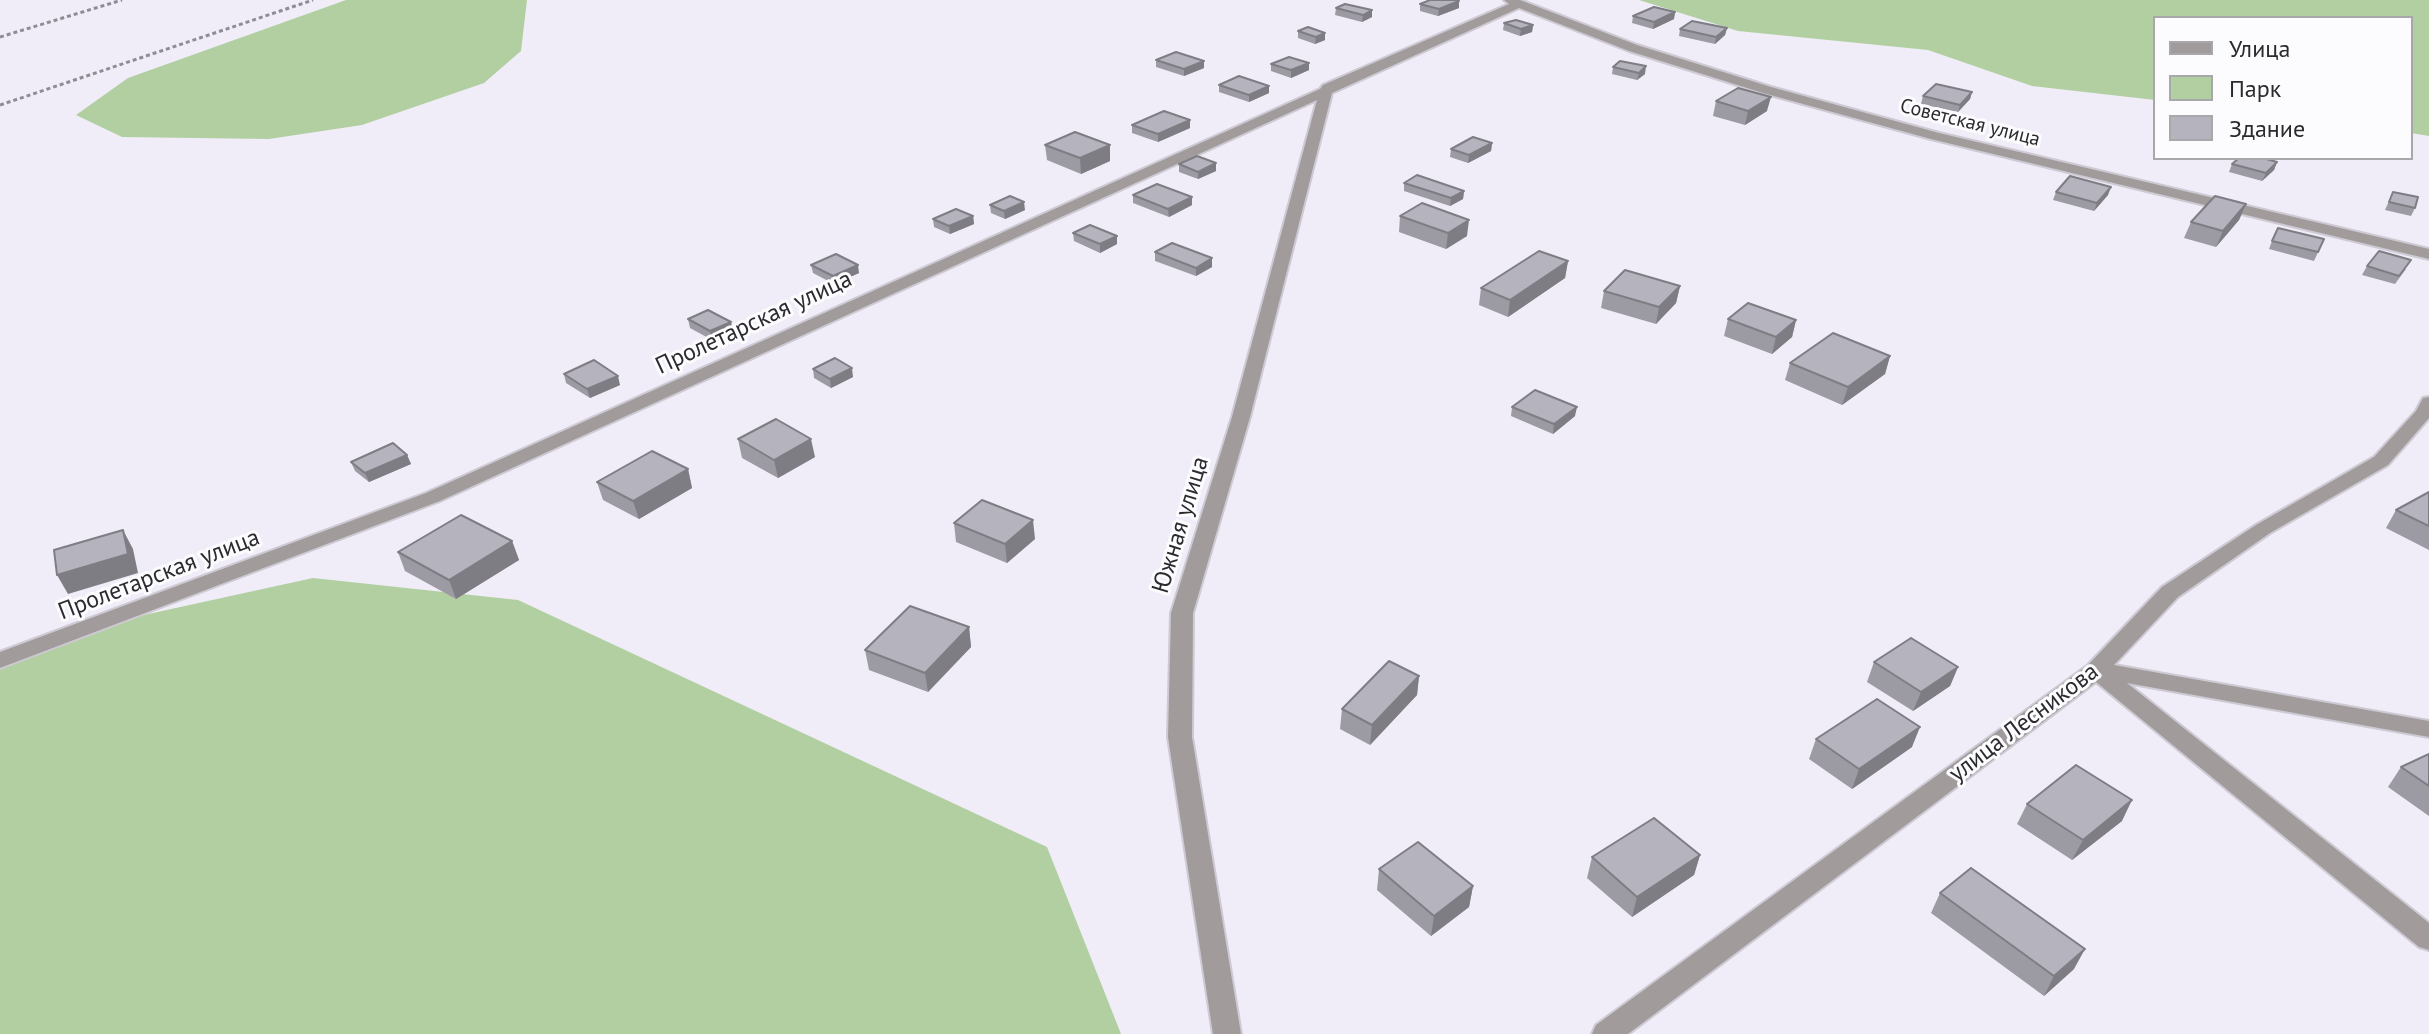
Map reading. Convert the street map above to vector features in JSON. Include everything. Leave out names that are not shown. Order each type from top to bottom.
[{"type":"street","name":"Пролетарская улица","points":[[0,660],[433,497],[1514,2]]},
{"type":"street","name":"Советская улица","points":[[1514,2],[1633,48],[1783,94],[1936,136],[2429,254]]},
{"type":"street","name":"Южная улица","points":[[1227,1034],[1180,737],[1182,613],[1241,417],[1327,88]]},
{"type":"street","name":"улица Лесникова","points":[[1606,1034],[2096,670],[2170,592],[2263,529],[2381,461],[2424,413],[2429,402]]},
{"type":"street","points":[[2096,670],[2429,729]]},
{"type":"street","points":[[2096,670],[2429,939]]},
{"type":"path","points":[[0,37],[122,0]]},
{"type":"path","points":[[0,105],[313,0]]},
{"type":"green space","points":[[346,0],[527,0],[521,51],[484,83],[362,125],[269,139],[122,137],[76,115],[128,78]]},
{"type":"green space","points":[[1639,0],[2429,0],[2429,136],[2413,133],[2413,16],[2153,16],[2153,100],[2032,86],[1928,50],[1738,31]]},
{"type":"green space","points":[[313,578],[518,600],[1047,847],[1121,1034],[0,1034],[0,654],[130,618]]},
{"type":"building","points":[[1430,0],[1459,1],[1439,9],[1420,4]]},
{"type":"building","points":[[1345,4],[1372,10],[1363,15],[1336,8]]},
{"type":"building","points":[[1654,7],[1675,12],[1654,22],[1633,16]]},
{"type":"building","points":[[1516,20],[1533,25],[1521,29],[1504,23]]},
{"type":"building","points":[[1692,21],[1727,28],[1716,37],[1680,29]]},
{"type":"building","points":[[1308,27],[1325,33],[1316,37],[1298,31]]},
{"type":"building","points":[[1176,52],[1204,61],[1184,69],[1156,60]]},
{"type":"building","points":[[1289,57],[1309,63],[1291,70],[1271,64]]},
{"type":"building","points":[[1620,61],[1646,66],[1639,73],[1613,67]]},
{"type":"building","points":[[1239,76],[1269,86],[1249,95],[1219,85]]},
{"type":"building","points":[[1936,84],[1972,92],[1960,105],[1923,96]]},
{"type":"building","points":[[1738,88],[1771,97],[1748,111],[1716,101]]},
{"type":"building","points":[[1164,111],[1190,120],[1158,134],[1132,125]]},
{"type":"building","points":[[1075,132],[1110,145],[1080,158],[1045,145]]},
{"type":"building","points":[[1473,137],[1492,143],[1469,155],[1451,149]]},
{"type":"building","points":[[1197,156],[1216,163],[1198,172],[1179,164]]},
{"type":"building","points":[[2237,160],[2277,162],[2266,173],[2232,164]]},
{"type":"building","points":[[1417,175],[1464,191],[1451,198],[1404,183]]},
{"type":"building","points":[[2070,176],[2111,187],[2097,203],[2056,192]]},
{"type":"building","points":[[1157,184],[1192,197],[1168,209],[1133,195]]},
{"type":"building","points":[[2393,192],[2418,197],[2415,208],[2389,202]]},
{"type":"building","points":[[1010,196],[1024,202],[1004,211],[990,205]]},
{"type":"building","points":[[2215,196],[2246,204],[2223,231],[2191,222]]},
{"type":"building","points":[[1422,203],[1469,220],[1448,233],[1400,216]]},
{"type":"building","points":[[956,209],[973,216],[949,226],[933,219]]},
{"type":"building","points":[[1090,225],[1117,236],[1100,244],[1073,233]]},
{"type":"building","points":[[2278,228],[2324,239],[2318,252],[2272,241]]},
{"type":"building","points":[[1172,243],[1212,258],[1196,268],[1155,252]]},
{"type":"building","points":[[1539,251],[1568,261],[1510,300],[1481,288]]},
{"type":"building","points":[[2379,251],[2411,260],[2399,276],[2367,266]]},
{"type":"building","points":[[836,254],[858,265],[833,276],[811,265]]},
{"type":"building","points":[[1625,270],[1680,286],[1659,307],[1604,291]]},
{"type":"building","points":[[1748,303],[1796,320],[1776,337],[1728,319]]},
{"type":"building","points":[[708,310],[731,322],[710,331],[688,319]]},
{"type":"building","points":[[1833,333],[1890,356],[1848,387],[1790,363]]},
{"type":"building","points":[[835,358],[852,368],[830,379],[813,369]]},
{"type":"building","points":[[594,360],[618,376],[587,389],[564,374]]},
{"type":"building","points":[[1535,390],[1577,407],[1554,424],[1512,407]]},
{"type":"building","points":[[776,419],[811,439],[774,460],[738,439]]},
{"type":"building","points":[[393,443],[407,455],[365,473],[351,462]]},
{"type":"building","points":[[652,451],[688,469],[633,501],[597,482]]},
{"type":"building","points":[[2429,492],[2429,526],[2396,510]]},
{"type":"building","points":[[982,500],[1033,520],[1005,544],[954,523]]},
{"type":"building","points":[[461,515],[512,541],[449,580],[398,552]]},
{"type":"building","points":[[123,530],[128,554],[57,575],[54,550]]},
{"type":"building","points":[[910,606],[969,627],[925,673],[865,650]]},
{"type":"building","points":[[1911,638],[1958,667],[1921,692],[1874,662]]},
{"type":"building","points":[[1389,661],[1419,676],[1372,725],[1342,709]]},
{"type":"building","points":[[1877,699],[1920,727],[1859,769],[1816,739]]},
{"type":"building","points":[[2429,754],[2429,786],[2401,767]]},
{"type":"building","points":[[2076,765],[2132,800],[2083,840],[2027,804]]},
{"type":"building","points":[[1654,818],[1700,855],[1637,897],[1592,857]]},
{"type":"building","points":[[1418,842],[1473,886],[1434,916],[1379,869]]},
{"type":"building","points":[[1971,868],[2085,949],[2054,976],[1940,893]]}]
